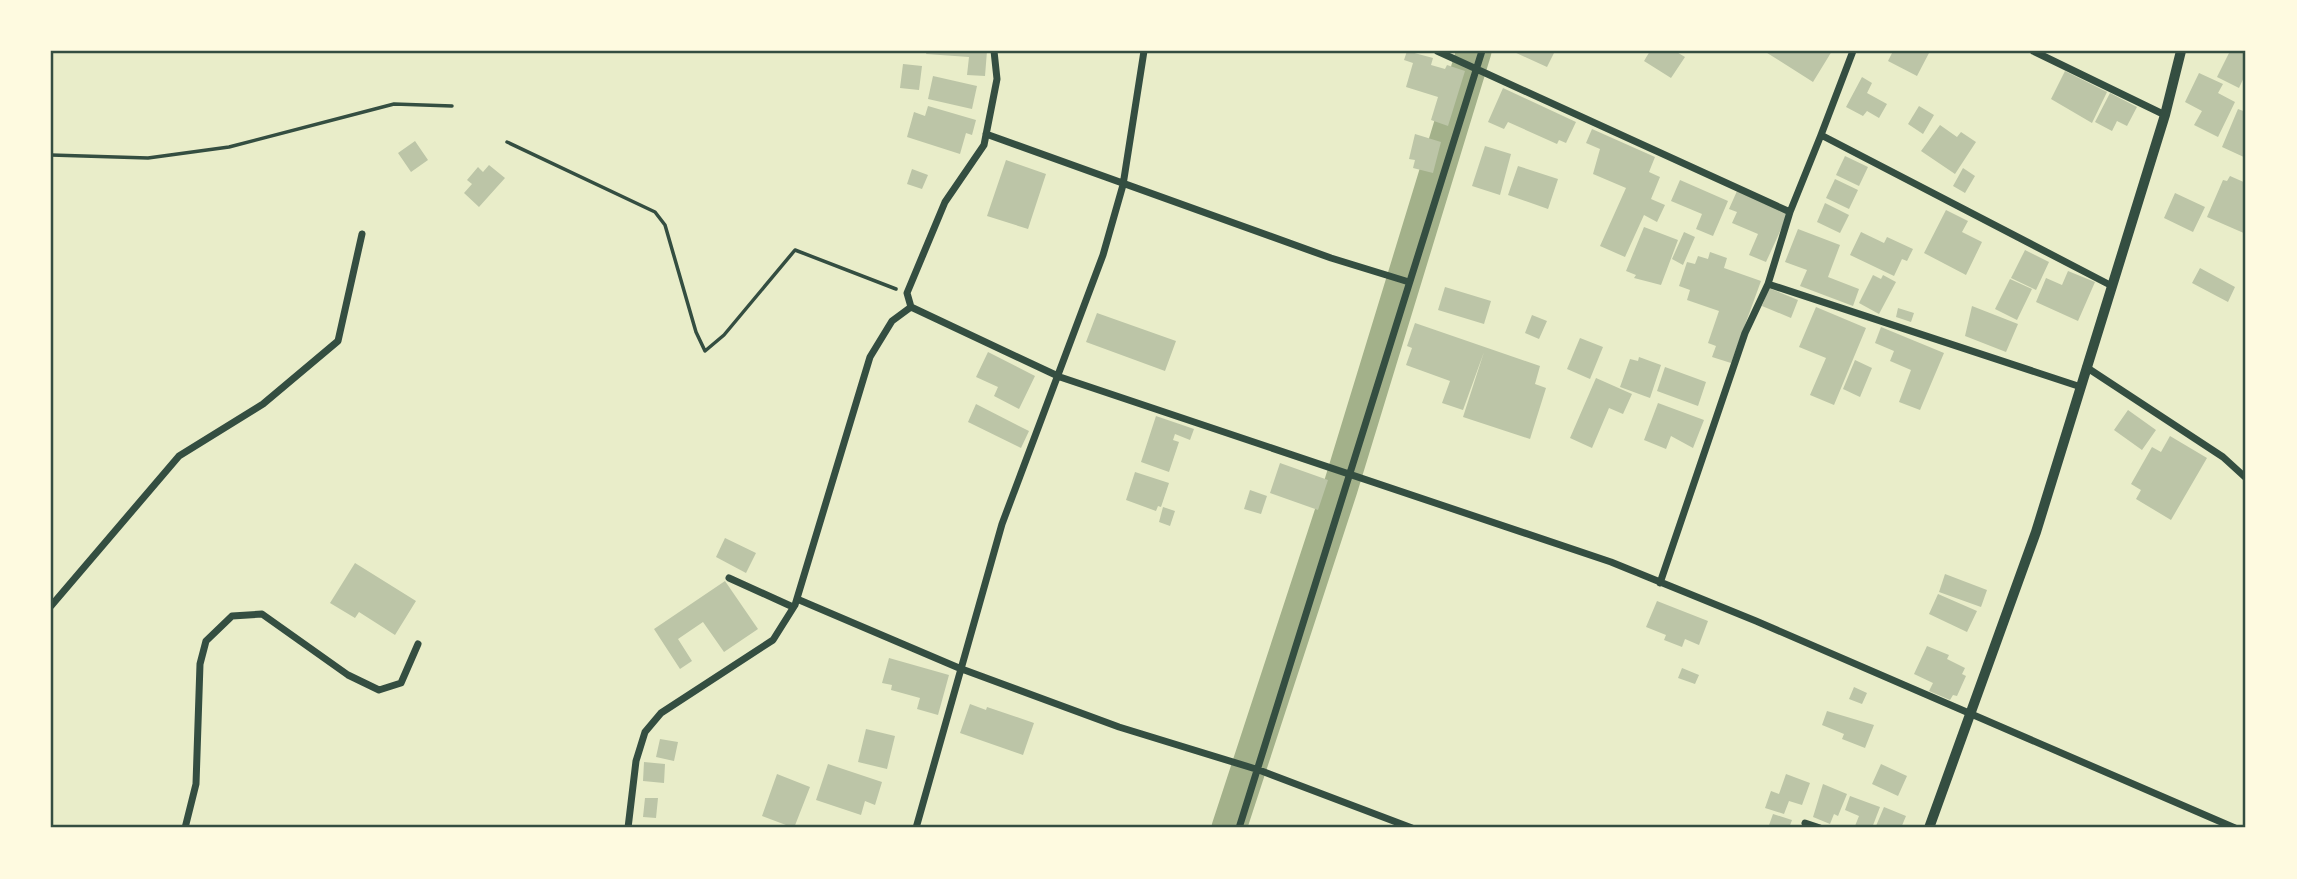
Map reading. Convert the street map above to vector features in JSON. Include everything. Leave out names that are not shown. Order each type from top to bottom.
[{"type":"main road","points":[[1929,828],[2036,532],[2165,115],[2181,51]]},
{"type":"street","points":[[994,51],[998,79],[984,145],[945,202],[907,293],[911,307],[1060,377],[1611,562],[1756,621],[1970,716],[2235,828]]},
{"type":"street","points":[[916,828],[959,668],[1002,524],[1060,377],[1123,185],[1144,51]]},
{"type":"street","points":[[1437,51],[1477,66],[1790,212]]},
{"type":"street","points":[[1239,828],[1482,51]]},
{"type":"street","points":[[1660,583],[1745,333],[1768,284],[1790,212],[1853,51]]},
{"type":"street","points":[[2032,51],[2165,115]]},
{"type":"street","points":[[986,134],[1335,260],[1409,282]]},
{"type":"street","points":[[1821,135],[2112,286]]},
{"type":"street","points":[[51,606],[179,457],[263,404],[338,341],[362,233]]},
{"type":"street","points":[[1768,284],[2081,387]]},
{"type":"street","points":[[628,828],[636,761],[645,732],[662,713],[773,640],[793,607],[870,357],[892,321],[911,307]]},
{"type":"street","points":[[2086,367],[2223,457],[2246,478]]},
{"type":"street","points":[[729,578],[793,607]]},
{"type":"street","points":[[797,599],[959,668],[1119,727],[1259,769],[1412,828]]},
{"type":"street","points":[[185,828],[196,784],[200,664],[206,641],[232,616],[262,614],[348,675],[379,691],[401,683],[418,644]]},
{"type":"street","points":[[1805,823],[1820,828]]},
{"type":"path","points":[[51,155],[148,158],[229,147],[394,104],[452,106]]},
{"type":"path","points":[[507,142],[655,212],[665,225],[696,331],[705,351],[724,335],[795,250],[907,293]]},
{"type":"building","points":[[927,51],[987,51],[985,76],[967,75],[969,57],[926,54]]},
{"type":"building","points":[[1407,51],[1433,58],[1431,65],[1445,69],[1447,65],[1465,71],[1448,126],[1431,120],[1438,97],[1406,87],[1413,63],[1404,60]]},
{"type":"building","points":[[1512,51],[1555,51],[1547,67]]},
{"type":"building","points":[[1650,51],[1675,51],[1685,57],[1671,78],[1644,61]]},
{"type":"building","points":[[1764,51],[1832,51],[1813,82]]},
{"type":"building","points":[[1893,51],[1929,53],[1917,76],[1888,61]]},
{"type":"building","points":[[2230,51],[2246,51],[2246,73],[2239,88],[2217,77]]},
{"type":"building","points":[[903,64],[922,66],[919,90],[900,88]]},
{"type":"building","points":[[2065,71],[2107,92],[2092,123],[2051,99]]},
{"type":"building","points":[[2199,73],[2223,84],[2218,93],[2235,102],[2218,137],[2194,125],[2202,111],[2185,102]]},
{"type":"building","points":[[933,76],[977,86],[972,109],[928,99]]},
{"type":"building","points":[[1862,77],[1872,83],[1867,93],[1887,104],[1879,118],[1867,111],[1863,116],[1846,107]]},
{"type":"building","points":[[1503,88],[1576,122],[1566,143],[1559,140],[1557,144],[1508,122],[1504,129],[1488,122]]},
{"type":"building","points":[[2110,93],[2137,107],[2127,126],[2117,121],[2112,131],[2095,122]]},
{"type":"building","points":[[928,106],[976,120],[972,135],[966,133],[960,154],[907,137],[914,112],[925,116]]},
{"type":"building","points":[[1919,106],[1934,115],[1923,134],[1908,124]]},
{"type":"building","points":[[2238,109],[2246,112],[2246,158],[2222,147]]},
{"type":"building","points":[[1940,125],[1957,137],[1961,132],[1976,142],[1955,174],[1921,151]]},
{"type":"building","points":[[1592,129],[1655,157],[1649,172],[1660,177],[1651,199],[1665,205],[1657,222],[1644,215],[1625,257],[1600,246],[1626,188],[1593,174],[1600,149],[1586,143]]},
{"type":"building","points":[[1415,134],[1441,142],[1433,173],[1413,168],[1415,160],[1409,159]]},
{"type":"building","points":[[415,141],[428,160],[411,172],[398,153]]},
{"type":"building","points":[[1485,146],[1511,154],[1500,195],[1472,186]]},
{"type":"building","points":[[1845,156],[1868,167],[1859,186],[1836,175]]},
{"type":"building","points":[[1006,160],[1046,174],[1028,229],[987,216]]},
{"type":"building","points":[[489,165],[505,178],[479,207],[464,193],[472,184],[467,180],[478,167],[483,172]]},
{"type":"building","points":[[1518,166],[1558,179],[1548,209],[1508,195]]},
{"type":"building","points":[[1963,168],[1975,176],[1965,193],[1953,186]]},
{"type":"building","points":[[912,169],[928,175],[922,189],[907,184]]},
{"type":"building","points":[[2230,176],[2246,183],[2246,234],[2207,217],[2223,180],[2227,181]]},
{"type":"building","points":[[1835,179],[1858,190],[1849,209],[1826,198]]},
{"type":"building","points":[[1680,180],[1728,201],[1713,236],[1696,229],[1702,214],[1671,201]]},
{"type":"building","points":[[1737,191],[1788,214],[1766,262],[1749,255],[1758,234],[1732,223],[1737,212],[1729,209]]},
{"type":"building","points":[[2175,193],[2205,207],[2193,232],[2164,218]]},
{"type":"building","points":[[1825,203],[1849,215],[1840,233],[1817,222]]},
{"type":"building","points":[[1946,210],[1968,221],[1962,232],[1982,242],[1966,275],[1924,253]]},
{"type":"building","points":[[1644,227],[1678,240],[1661,285],[1634,278],[1636,275],[1626,271]]},
{"type":"building","points":[[1798,229],[1840,245],[1828,277],[1859,289],[1853,306],[1800,286],[1807,270],[1785,262]]},
{"type":"building","points":[[1684,232],[1695,237],[1683,265],[1672,259]]},
{"type":"building","points":[[1861,232],[1884,243],[1887,237],[1913,249],[1907,261],[1902,259],[1894,276],[1850,255]]},
{"type":"building","points":[[2025,250],[2049,262],[2036,290],[2011,278]]},
{"type":"building","points":[[1710,252],[1727,258],[1724,268],[1761,281],[1731,363],[1712,357],[1716,346],[1708,343],[1719,311],[1687,300],[1690,290],[1679,286],[1687,262],[1695,264],[1698,256],[1708,259]]},
{"type":"building","points":[[2200,268],[2235,287],[2228,302],[2192,283]]},
{"type":"building","points":[[2068,271],[2095,282],[2078,321],[2036,302],[2046,278],[2062,285]]},
{"type":"building","points":[[1873,275],[1881,279],[1883,275],[1896,282],[1879,314],[1859,303]]},
{"type":"building","points":[[2010,279],[2032,289],[2017,320],[1995,309]]},
{"type":"building","points":[[1445,287],[1491,301],[1484,324],[1438,310]]},
{"type":"building","points":[[1769,288],[1798,300],[1791,318],[1762,306]]},
{"type":"building","points":[[1972,306],[2018,324],[2006,352],[1965,336]]},
{"type":"building","points":[[1816,307],[1866,328],[1834,405],[1810,395],[1826,358],[1799,347]]},
{"type":"building","points":[[1898,308],[1914,313],[1911,322],[1896,317]]},
{"type":"building","points":[[1097,313],[1176,341],[1165,371],[1086,342]]},
{"type":"building","points":[[1532,315],[1547,321],[1539,339],[1525,333]]},
{"type":"building","points":[[1415,323],[1540,366],[1535,384],[1546,388],[1530,439],[1463,417],[1484,352],[1463,410],[1442,403],[1450,381],[1406,365],[1412,348],[1407,346]]},
{"type":"building","points":[[1881,327],[1944,353],[1920,410],[1899,402],[1911,370],[1890,361],[1894,351],[1875,343]]},
{"type":"building","points":[[1580,338],[1603,347],[1590,379],[1567,369]]},
{"type":"building","points":[[988,352],[1035,376],[1019,409],[994,396],[998,387],[976,377]]},
{"type":"building","points":[[1639,357],[1661,365],[1650,398],[1620,387],[1630,359],[1638,361]]},
{"type":"building","points":[[1855,360],[1872,368],[1860,397],[1843,389]]},
{"type":"building","points":[[1665,367],[1706,382],[1698,406],[1657,391]]},
{"type":"building","points":[[1596,378],[1632,394],[1623,414],[1609,408],[1592,448],[1570,438]]},
{"type":"building","points":[[1658,403],[1704,420],[1693,448],[1671,436],[1666,449],[1644,440]]},
{"type":"building","points":[[976,404],[1029,431],[1021,448],[968,422]]},
{"type":"building","points":[[2128,410],[2156,430],[2142,450],[2114,430]]},
{"type":"building","points":[[1156,416],[1194,429],[1190,440],[1175,434],[1173,440],[1179,442],[1169,472],[1141,462]]},
{"type":"building","points":[[2170,436],[2207,458],[2171,520],[2136,499],[2141,490],[2131,484],[2152,447],[2161,452]]},
{"type":"building","points":[[1280,463],[1328,480],[1318,510],[1270,493]]},
{"type":"building","points":[[1135,472],[1169,483],[1161,507],[1158,506],[1156,511],[1126,500]]},
{"type":"building","points":[[1250,490],[1267,496],[1261,514],[1244,509]]},
{"type":"building","points":[[1163,507],[1175,511],[1170,526],[1159,522]]},
{"type":"building","points":[[725,538],[756,553],[746,573],[716,557]]},
{"type":"building","points":[[355,563],[416,601],[395,635],[359,612],[355,618],[330,603]]},
{"type":"building","points":[[1945,574],[1987,590],[1981,607],[1939,592]]},
{"type":"building","points":[[725,581],[758,629],[724,652],[703,622],[678,639],[692,661],[680,669],[654,629]]},
{"type":"building","points":[[1938,594],[1977,611],[1967,632],[1929,614]]},
{"type":"building","points":[[1657,601],[1708,621],[1699,645],[1685,639],[1682,647],[1664,640],[1666,635],[1646,627]]},
{"type":"building","points":[[1927,646],[1949,655],[1947,659],[1965,668],[1962,674],[1966,676],[1957,696],[1953,695],[1950,700],[1929,691],[1933,683],[1914,674]]},
{"type":"building","points":[[889,658],[949,675],[938,715],[917,709],[920,698],[891,690],[892,685],[882,683]]},
{"type":"building","points":[[1682,668],[1699,675],[1695,684],[1678,678]]},
{"type":"building","points":[[1854,687],[1867,693],[1862,704],[1849,699]]},
{"type":"building","points":[[970,704],[1034,723],[1023,755],[960,733]]},
{"type":"building","points":[[1827,711],[1874,725],[1865,748],[1842,739],[1844,734],[1822,725]]},
{"type":"building","points":[[866,729],[895,736],[887,769],[858,762]]},
{"type":"building","points":[[660,739],[678,742],[674,761],[656,757]]},
{"type":"building","points":[[644,762],[665,764],[664,783],[643,781]]},
{"type":"building","points":[[828,764],[882,782],[875,805],[865,801],[861,815],[816,800]]},
{"type":"building","points":[[1881,764],[1907,776],[1898,796],[1872,784]]},
{"type":"building","points":[[777,774],[810,787],[794,828],[762,816]]},
{"type":"building","points":[[1786,774],[1810,783],[1802,805],[1789,801],[1784,814],[1765,808],[1771,791],[1779,794]]},
{"type":"building","points":[[1823,784],[1847,794],[1838,816],[1834,814],[1830,824],[1813,817]]},
{"type":"building","points":[[1850,796],[1880,807],[1872,828],[1855,826],[1859,816],[1845,810]]},
{"type":"building","points":[[645,798],[658,798],[656,818],[643,817]]},
{"type":"building","points":[[1884,807],[1906,816],[1901,828],[1876,826]]},
{"type":"building","points":[[1773,814],[1792,820],[1789,828],[1768,828]]},
{"type":"waterway","points":[[1229,828],[1340,489],[1474,51]]}]
